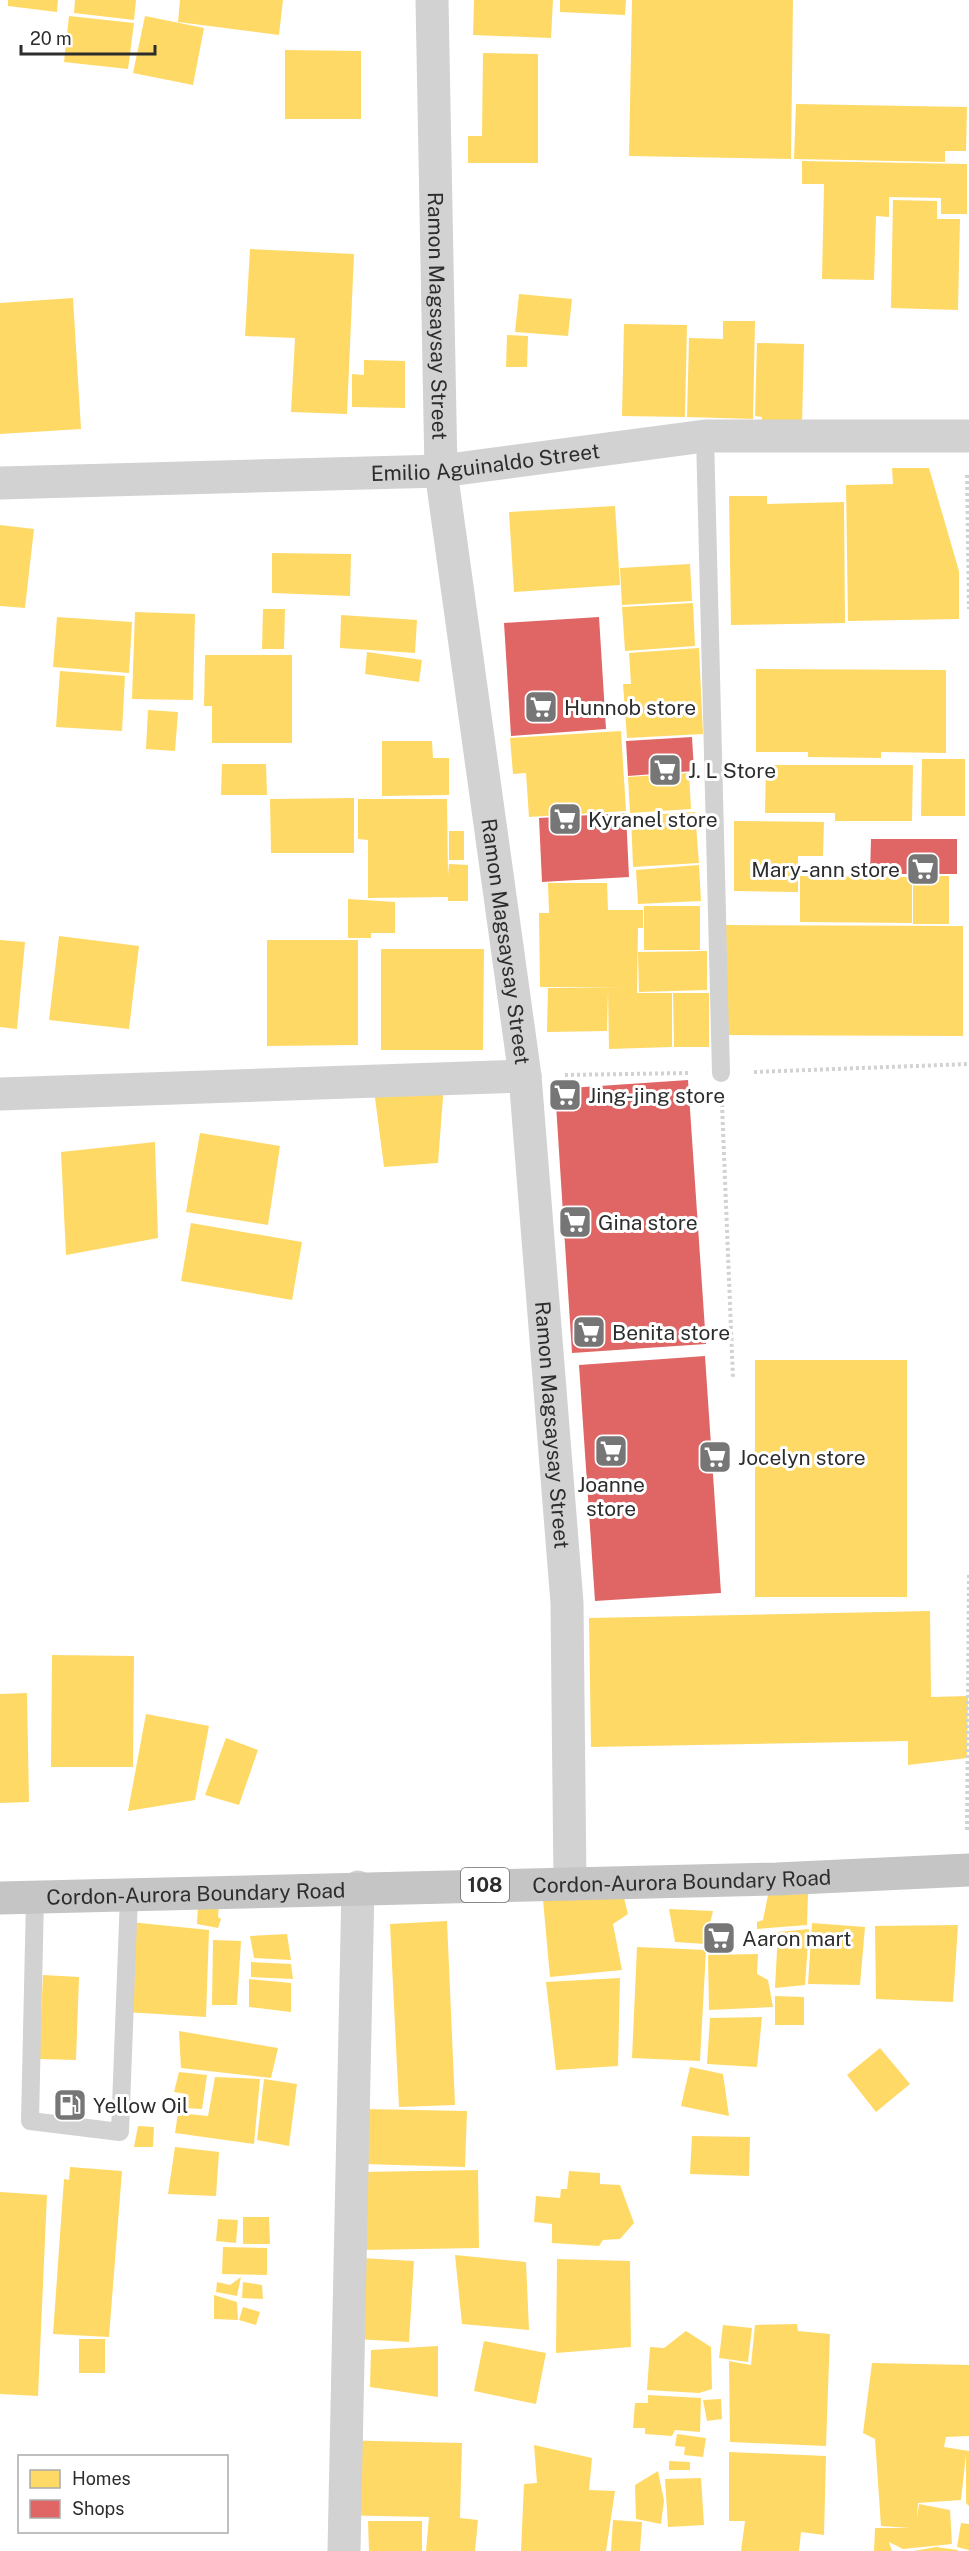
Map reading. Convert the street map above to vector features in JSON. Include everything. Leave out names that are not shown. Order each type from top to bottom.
[{"type":"main road","name":"Cordon-Aurora Boundary Road","points":[[0,1898],[35,1899],[358,1887],[570,1884],[968,1870]]},
{"type":"street","name":"Ramon Magsaysay Street","points":[[432,0],[441,471],[525,1076],[567,1603],[570,1884]]},
{"type":"street","name":"Emilio Aguinaldo Street","points":[[0,483],[441,471],[705,436],[968,436]]},
{"type":"street","points":[[0,1094],[525,1076]]},
{"type":"street","points":[[344,2551],[358,1887]]},
{"type":"lane","points":[[705,436],[721,1073]]},
{"type":"lane","points":[[35,1899],[30,2121],[120,2132],[129,1896]]},
{"type":"path","points":[[968,436],[969,609]]},
{"type":"path","points":[[721,1073],[733,1379]]},
{"type":"path","points":[[968,1870],[969,1573]]},
{"type":"building: Homes","points":[[8,0],[58,0],[57,12],[8,6]]},
{"type":"building: Homes","points":[[75,0],[136,0],[134,20],[74,13]]},
{"type":"building: Homes","points":[[180,0],[283,0],[279,35],[178,22]]},
{"type":"building: Homes","points":[[474,0],[553,0],[551,38],[473,35]]},
{"type":"building: Homes","points":[[560,0],[626,0],[625,15],[560,12]]},
{"type":"building: Homes","points":[[632,0],[793,0],[791,159],[629,156]]},
{"type":"building: Homes","points":[[69,16],[134,23],[128,69],[64,62]]},
{"type":"building: Homes","points":[[145,16],[204,28],[193,85],[133,73]]},
{"type":"building: Homes","points":[[285,50],[361,51],[361,119],[285,119]]},
{"type":"building: Homes","points":[[483,53],[538,54],[538,163],[468,163],[468,136],[482,136]]},
{"type":"building: Homes","points":[[796,104],[967,107],[966,151],[945,151],[945,162],[794,159]]},
{"type":"building: Homes","points":[[802,161],[967,164],[967,214],[941,214],[941,198],[889,197],[889,217],[876,216],[874,280],[822,279],[824,184],[802,184]]},
{"type":"building: Homes","points":[[893,200],[937,201],[937,219],[960,219],[958,310],[891,308]]},
{"type":"building: Homes","points":[[250,249],[354,254],[347,414],[291,412],[295,338],[245,336]]},
{"type":"building: Homes","points":[[519,294],[572,299],[568,336],[515,332]]},
{"type":"building: Homes","points":[[73,298],[81,429],[0,434],[0,303]]},
{"type":"building: Homes","points":[[723,321],[755,321],[753,419],[687,417],[689,338],[723,339]]},
{"type":"building: Homes","points":[[624,324],[687,325],[685,417],[622,416]]},
{"type":"building: Homes","points":[[507,335],[528,336],[527,367],[506,367]]},
{"type":"building: Homes","points":[[757,343],[804,344],[802,425],[762,424],[762,417],[755,416]]},
{"type":"building: Homes","points":[[364,360],[405,361],[405,408],[352,407],[352,374],[364,375]]},
{"type":"building: Homes","points":[[892,468],[929,468],[959,571],[959,619],[848,621],[846,485],[893,484]]},
{"type":"building: Homes","points":[[729,496],[767,496],[767,504],[844,502],[845,623],[731,625]]},
{"type":"building: Homes","points":[[615,506],[620,585],[514,592],[509,512]]},
{"type":"building: Homes","points":[[0,525],[34,529],[25,608],[0,606]]},
{"type":"building: Homes","points":[[272,553],[351,554],[350,596],[272,593]]},
{"type":"building: Homes","points":[[690,564],[692,601],[622,605],[620,568]]},
{"type":"building: Homes","points":[[693,603],[695,646],[625,651],[622,607]]},
{"type":"building: Homes","points":[[263,609],[285,609],[284,649],[262,649]]},
{"type":"building: Homes","points":[[135,612],[195,614],[193,700],[132,699]]},
{"type":"building: Homes","points":[[341,615],[417,620],[415,653],[340,648]]},
{"type":"building: Homes","points":[[57,617],[132,622],[129,673],[53,667]]},
{"type":"building: Homes","points":[[699,648],[703,734],[627,738],[623,684],[631,684],[629,653]]},
{"type":"building: Homes","points":[[367,652],[422,660],[419,682],[365,674]]},
{"type":"building: Homes","points":[[205,655],[292,655],[292,743],[212,743],[212,706],[204,706]]},
{"type":"building: Homes","points":[[756,669],[946,670],[946,753],[881,752],[881,758],[808,757],[808,752],[756,752]]},
{"type":"building: Homes","points":[[60,671],[125,676],[122,731],[56,727]]},
{"type":"building: Homes","points":[[148,710],[178,712],[175,751],[146,749]]},
{"type":"building: Homes","points":[[621,731],[626,811],[529,817],[526,773],[513,774],[510,738]]},
{"type":"building: Homes","points":[[382,741],[432,741],[433,758],[449,758],[449,795],[382,796]]},
{"type":"building: Homes","points":[[922,759],[965,759],[965,816],[921,816]]},
{"type":"building: Homes","points":[[222,764],[266,764],[267,795],[221,795]]},
{"type":"building: Homes","points":[[766,765],[913,765],[912,821],[835,821],[835,813],[765,813]]},
{"type":"building: Homes","points":[[689,773],[691,809],[630,813],[628,777]]},
{"type":"building: Homes","points":[[354,798],[354,853],[271,853],[270,799]]},
{"type":"building: Homes","points":[[358,799],[447,799],[448,875],[449,864],[468,865],[468,901],[448,901],[448,897],[368,898],[368,840],[358,839]]},
{"type":"building: Homes","points":[[695,812],[699,863],[633,867],[631,816]]},
{"type":"building: Homes","points":[[734,821],[824,822],[823,856],[798,856],[798,892],[734,891]]},
{"type":"building: Homes","points":[[449,831],[464,831],[464,860],[449,860]]},
{"type":"building: Homes","points":[[699,865],[701,901],[638,904],[636,870]]},
{"type":"building: Homes","points":[[800,876],[912,877],[912,923],[800,922]]},
{"type":"building: Homes","points":[[913,876],[949,876],[949,924],[913,924]]},
{"type":"building: Homes","points":[[548,883],[607,883],[608,910],[643,910],[643,928],[638,928],[637,993],[672,993],[672,1047],[609,1049],[608,991],[607,1031],[547,1032],[548,988],[622,987],[540,987],[539,913],[549,913]]},
{"type":"building: Homes","points":[[348,899],[395,902],[395,933],[371,933],[371,938],[348,938]]},
{"type":"building: Homes","points":[[644,906],[700,906],[700,950],[644,950]]},
{"type":"building: Homes","points":[[724,925],[963,926],[963,1036],[723,1035]]},
{"type":"building: Homes","points":[[59,936],[139,946],[129,1029],[49,1020]]},
{"type":"building: Homes","points":[[0,940],[25,942],[17,1029],[0,1027]]},
{"type":"building: Homes","points":[[267,940],[358,940],[358,1045],[267,1046]]},
{"type":"building: Homes","points":[[381,949],[484,949],[483,1050],[381,1050]]},
{"type":"building: Homes","points":[[707,951],[707,990],[639,992],[638,952]]},
{"type":"building: Homes","points":[[673,993],[709,993],[709,1047],[674,1047]]},
{"type":"building: Homes","points":[[444,1084],[438,1163],[384,1167],[374,1090]]},
{"type":"building: Homes","points":[[200,1133],[280,1146],[268,1225],[186,1212]]},
{"type":"building: Homes","points":[[155,1142],[158,1238],[66,1255],[61,1152]]},
{"type":"building: Homes","points":[[191,1223],[302,1242],[292,1300],[181,1281]]},
{"type":"building: Homes","points":[[755,1360],[907,1360],[907,1597],[755,1597]]},
{"type":"building: Homes","points":[[930,1611],[931,1697],[968,1696],[967,1758],[908,1765],[908,1741],[591,1747],[589,1618]]},
{"type":"building: Homes","points":[[52,1655],[134,1656],[133,1767],[51,1767]]},
{"type":"building: Homes","points":[[27,1693],[29,1802],[0,1803],[0,1694]]},
{"type":"building: Homes","points":[[146,1714],[209,1726],[195,1800],[128,1811]]},
{"type":"building: Homes","points":[[226,1738],[258,1750],[239,1805],[205,1795]]},
{"type":"building: Homes","points":[[622,1890],[628,1914],[613,1924],[622,1970],[550,1977],[543,1900]]},
{"type":"building: Homes","points":[[808,1894],[807,1925],[757,1929],[757,1922],[763,1920],[768,1895]]},
{"type":"building: Homes","points":[[219,1903],[218,1917],[221,1919],[218,1928],[197,1924],[198,1904]]},
{"type":"building: Homes","points":[[669,1909],[713,1911],[705,1944],[675,1942]]},
{"type":"building: Homes","points":[[447,1921],[455,2105],[399,2107],[390,1924]]},
{"type":"building: Homes","points":[[130,1922],[209,1930],[206,2017],[126,2012]]},
{"type":"building: Homes","points":[[812,1923],[865,1927],[860,1985],[808,1984]]},
{"type":"building: Homes","points":[[958,1925],[953,2002],[876,1999],[875,1926]]},
{"type":"building: Homes","points":[[809,1929],[805,1985],[775,1988],[778,1932]]},
{"type":"building: Homes","points":[[287,1934],[291,1960],[254,1958],[250,1936]]},
{"type":"building: Homes","points":[[213,1940],[241,1941],[237,2005],[212,2005]]},
{"type":"building: Homes","points":[[637,1947],[706,1950],[700,2061],[632,2058]]},
{"type":"building: Homes","points":[[758,1954],[757,1974],[768,1980],[773,2007],[709,2010],[708,1955]]},
{"type":"building: Homes","points":[[251,1962],[291,1964],[293,1979],[251,1977]]},
{"type":"building: Homes","points":[[43,1975],[79,1977],[76,2060],[39,2059]]},
{"type":"building: Homes","points":[[620,1978],[618,2066],[556,2070],[546,1982]]},
{"type":"building: Homes","points":[[249,1979],[291,1983],[291,2012],[249,2007]]},
{"type":"building: Homes","points":[[775,1996],[804,1997],[804,2025],[775,2025]]},
{"type":"building: Homes","points":[[762,2017],[757,2067],[707,2064],[710,2018]]},
{"type":"building: Homes","points":[[179,2031],[278,2048],[271,2078],[181,2068]]},
{"type":"building: Homes","points":[[880,2048],[910,2084],[876,2112],[847,2075]]},
{"type":"building: Homes","points":[[690,2067],[723,2074],[729,2116],[681,2106]]},
{"type":"building: Homes","points":[[179,2072],[207,2075],[202,2109],[184,2108],[186,2094],[174,2092]]},
{"type":"building: Homes","points":[[215,2077],[260,2079],[254,2144],[175,2133],[178,2113],[208,2116]]},
{"type":"building: Homes","points":[[264,2079],[297,2084],[289,2146],[257,2140]]},
{"type":"building: Homes","points":[[364,2109],[467,2111],[465,2167],[363,2164]]},
{"type":"building: Homes","points":[[138,2126],[154,2127],[153,2147],[134,2147]]},
{"type":"building: Homes","points":[[692,2136],[750,2137],[749,2176],[690,2174]]},
{"type":"building: Homes","points":[[175,2147],[219,2152],[216,2196],[168,2194]]},
{"type":"building: Homes","points":[[70,2167],[122,2171],[109,2337],[53,2334],[64,2179],[69,2180]]},
{"type":"building: Homes","points":[[478,2170],[479,2248],[362,2250],[361,2172]]},
{"type":"building: Homes","points":[[569,2171],[600,2173],[600,2184],[620,2185],[634,2223],[620,2239],[603,2240],[599,2246],[552,2243],[552,2224],[534,2222],[536,2196],[560,2198],[561,2189],[567,2189]]},
{"type":"building: Homes","points":[[0,2192],[47,2195],[38,2396],[0,2394]]},
{"type":"building: Homes","points":[[243,2217],[269,2217],[270,2244],[243,2244]]},
{"type":"building: Homes","points":[[218,2219],[238,2220],[236,2243],[216,2241]]},
{"type":"building: Homes","points":[[223,2247],[267,2248],[267,2275],[222,2274]]},
{"type":"building: Homes","points":[[455,2255],[526,2262],[529,2330],[462,2324]]},
{"type":"building: Homes","points":[[361,2258],[414,2261],[409,2342],[356,2339]]},
{"type":"building: Homes","points":[[557,2259],[630,2261],[631,2347],[556,2353]]},
{"type":"building: Homes","points":[[241,2277],[237,2296],[216,2292],[217,2282],[230,2285]]},
{"type":"building: Homes","points":[[243,2282],[262,2285],[263,2299],[242,2298]]},
{"type":"building: Homes","points":[[214,2295],[237,2302],[238,2320],[214,2319]]},
{"type":"building: Homes","points":[[243,2307],[260,2312],[256,2325],[239,2320]]},
{"type":"building: Homes","points":[[797,2324],[798,2331],[830,2334],[826,2446],[730,2442],[729,2361],[751,2365],[755,2325]]},
{"type":"building: Homes","points":[[723,2325],[752,2328],[748,2362],[719,2358]]},
{"type":"building: Homes","points":[[686,2331],[711,2347],[712,2389],[699,2393],[647,2390],[650,2347],[664,2348]]},
{"type":"building: Homes","points":[[79,2339],[105,2339],[105,2373],[79,2373]]},
{"type":"building: Homes","points":[[484,2341],[546,2353],[536,2404],[474,2391]]},
{"type":"building: Homes","points":[[438,2346],[438,2397],[370,2387],[371,2350]]},
{"type":"building: Homes","points":[[872,2363],[969,2365],[969,2436],[946,2437],[944,2447],[969,2451],[969,2506],[966,2503],[966,2454],[961,2500],[918,2503],[917,2519],[919,2504],[950,2510],[952,2544],[903,2549],[889,2542],[892,2551],[874,2551],[875,2528],[910,2528],[881,2526],[875,2439],[863,2433]]},
{"type":"building: Homes","points":[[648,2395],[701,2398],[700,2432],[675,2430],[672,2436],[645,2434],[645,2428],[633,2428],[635,2403],[648,2403]]},
{"type":"building: Homes","points":[[721,2399],[722,2419],[707,2421],[703,2400]]},
{"type":"building: Homes","points":[[677,2434],[706,2438],[703,2457],[684,2455],[685,2447],[675,2446]]},
{"type":"building: Homes","points":[[333,2440],[462,2443],[460,2518],[478,2520],[475,2551],[426,2551],[429,2517],[331,2515]]},
{"type":"building: Homes","points":[[534,2445],[592,2458],[589,2490],[615,2491],[606,2551],[521,2551],[524,2484],[537,2483]]},
{"type":"building: Homes","points":[[729,2452],[826,2456],[824,2535],[801,2532],[799,2551],[741,2551],[745,2521],[729,2521]]},
{"type":"building: Homes","points":[[669,2461],[690,2462],[690,2470],[669,2470]]},
{"type":"building: Homes","points":[[658,2471],[664,2501],[661,2524],[636,2519],[635,2485]]},
{"type":"building: Homes","points":[[701,2478],[704,2525],[668,2527],[665,2479]]},
{"type":"building: Homes","points":[[613,2520],[642,2522],[640,2551],[611,2551]]},
{"type":"building: Homes","points":[[368,2521],[422,2521],[422,2551],[369,2551]]},
{"type":"building: Homes","points":[[961,2523],[969,2524],[969,2550],[957,2547]]},
{"type":"building: Homes","points":[[936,2547],[958,2551],[914,2551]]},
{"type":"building: Shops","points":[[599,617],[606,729],[511,736],[504,623]]},
{"type":"building: Shops","points":[[692,737],[694,771],[628,776],[626,741]]},
{"type":"building: Shops","points":[[626,813],[629,877],[542,882],[539,818]]},
{"type":"building: Shops","points":[[871,839],[957,839],[957,874],[870,874]]},
{"type":"building: Shops","points":[[688,1080],[706,1344],[572,1353],[555,1089]]},
{"type":"building: Shops","points":[[705,1356],[721,1593],[595,1601],[579,1365]]},
{"type":"place","name":"Hunnob store","points":[[541,707]]},
{"type":"place","name":"J. L Store","points":[[665,770]]},
{"type":"place","name":"Kyranel store","points":[[565,819]]},
{"type":"place","name":"Mary-ann store","points":[[923,869]]},
{"type":"place","name":"Jing-jing store","points":[[565,1095]]},
{"type":"place","name":"Gina store","points":[[575,1222]]},
{"type":"place","name":"Benita store","points":[[589,1332]]},
{"type":"place","name":"Joanne store","points":[[611,1451]]},
{"type":"place","name":"Jocelyn store","points":[[715,1457]]},
{"type":"place","name":"Aaron mart","points":[[719,1938]]},
{"type":"place","name":"Yellow Oil","points":[[70,2105]]}]
